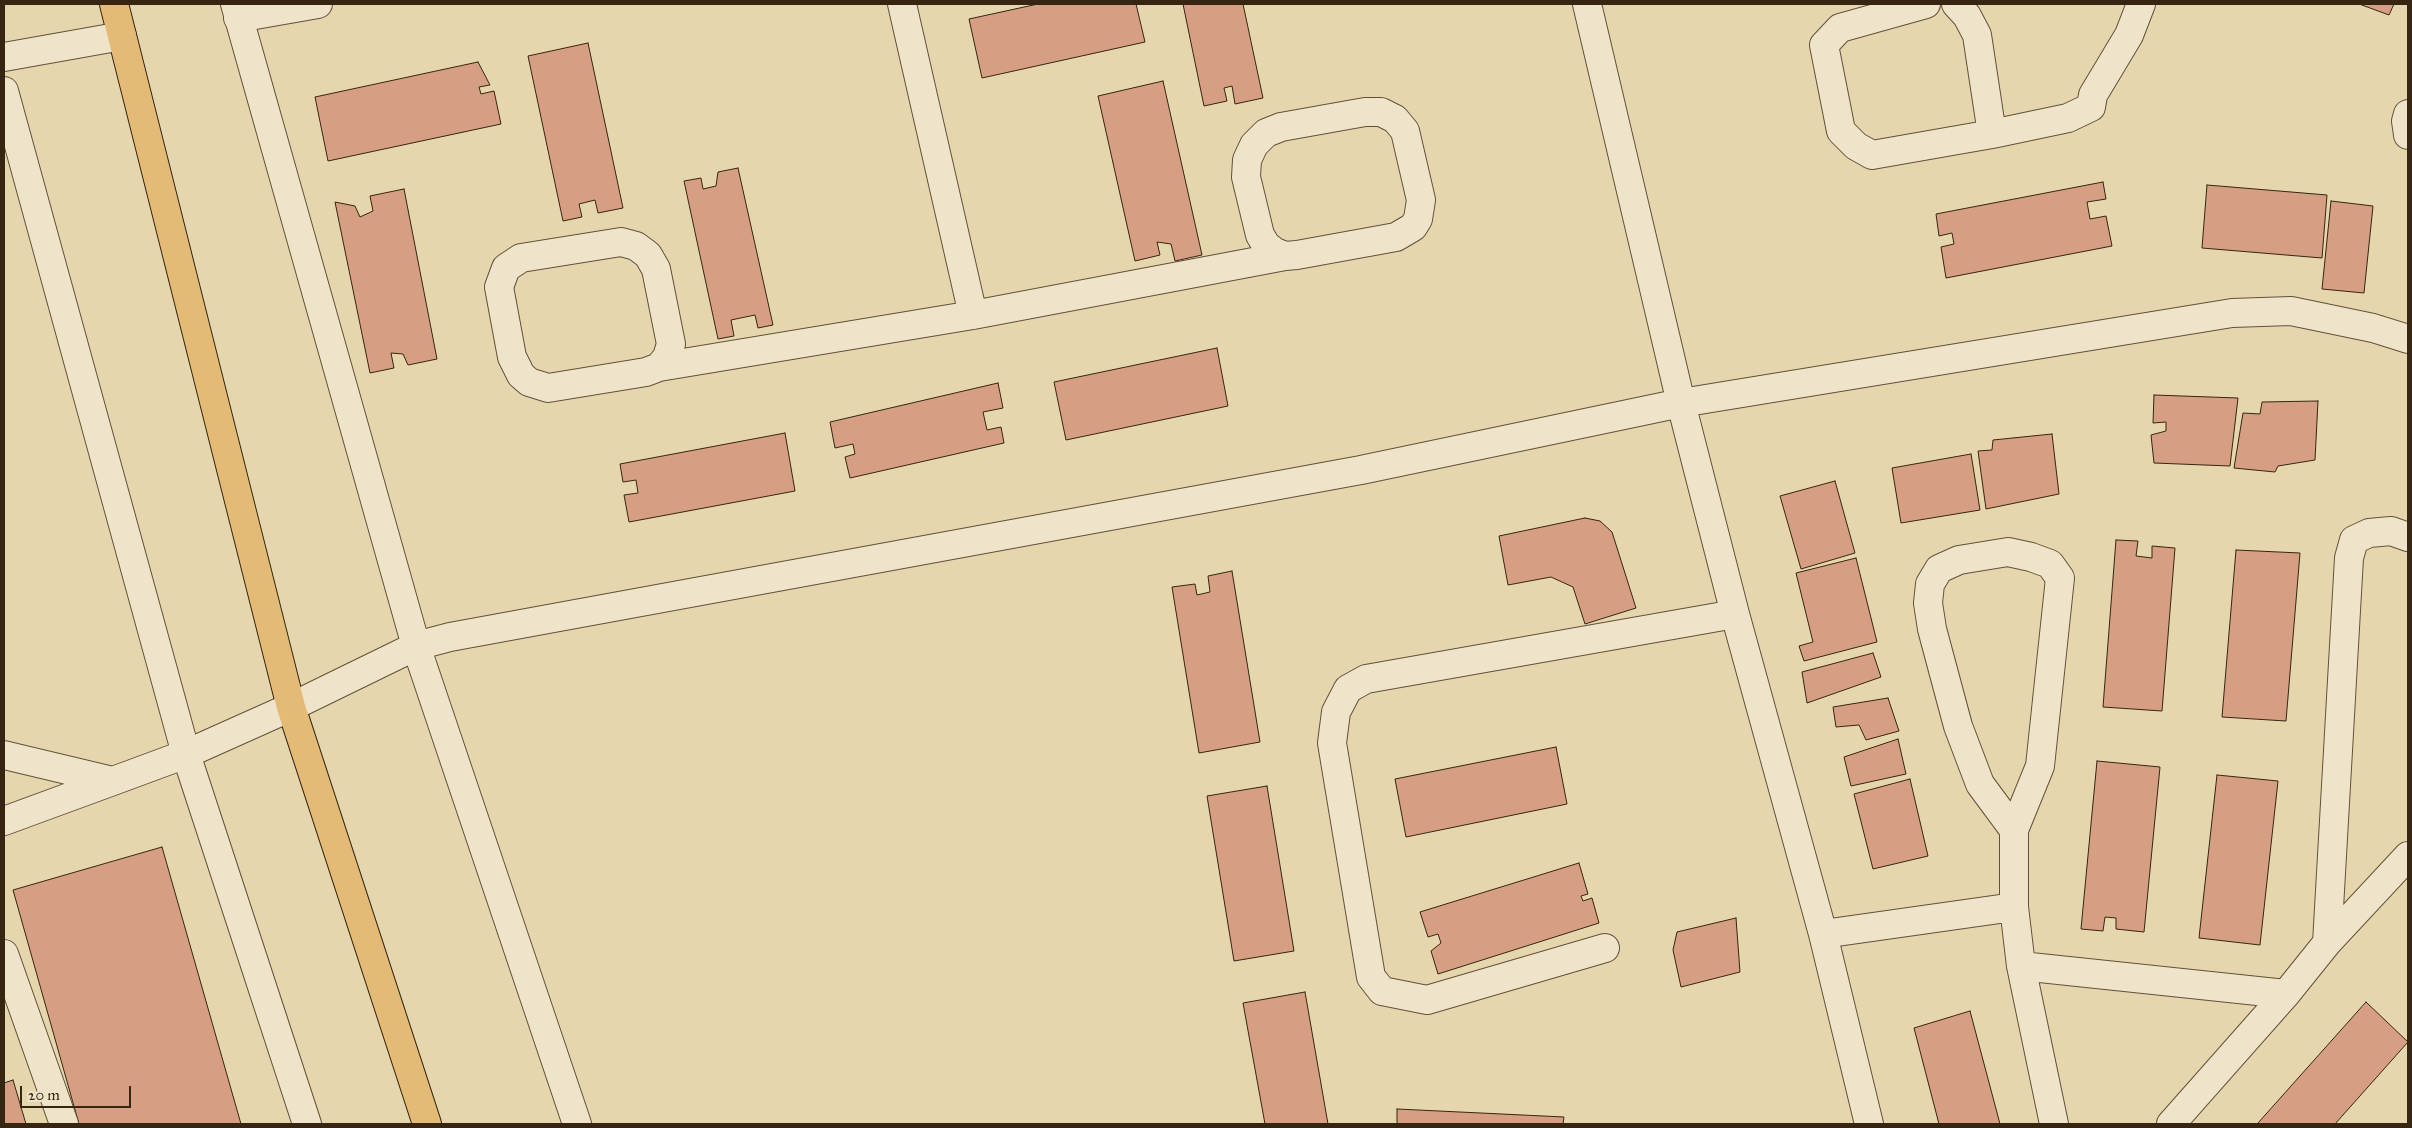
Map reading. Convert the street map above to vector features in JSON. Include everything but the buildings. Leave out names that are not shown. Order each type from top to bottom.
[{"type":"main road","points":[[114,4],[291,707],[427,1124]]},
{"type":"street","points":[[318,4],[237,11],[416,646],[577,1124]]},
{"type":"street","points":[[902,4],[973,315]]},
{"type":"street","points":[[1587,4],[1681,403],[1734,614],[1823,934],[1869,1124]]},
{"type":"street","points":[[1926,4],[1840,28],[1824,45],[1840,131],[1856,146],[1872,154],[1992,134],[2068,118],[2091,107],[2093,95],[2129,35],[2141,4]]},
{"type":"street","points":[[1956,4],[1968,16],[1977,35],[1992,134]]},
{"type":"street","points":[[4,57],[122,36]]},
{"type":"street","points":[[4,92],[186,754],[307,1124]]},
{"type":"street","points":[[658,367],[667,357],[671,344],[669,331],[656,269],[648,255],[636,246],[621,242],[606,243],[521,258],[506,268],[499,287],[512,357],[521,375],[529,382],[538,386],[558,387],[646,372],[658,367],[973,315],[1396,237],[1412,227],[1421,210],[1421,200],[1406,131],[1395,119],[1381,112],[1365,112],[1281,127],[1266,133],[1254,145],[1247,160],[1246,177],[1260,235],[1266,245],[1275,252],[1285,256]]},
{"type":"street","points":[[2408,114],[2406,121],[2408,135]]},
{"type":"street","points":[[4,821],[186,754],[291,707],[416,646],[450,637],[1352,472],[1579,426],[1681,403],[2232,313],[2291,311],[2373,328],[2408,339]]},
{"type":"street","points":[[2327,943],[2349,558],[2354,540],[2369,533],[2391,531],[2408,537]]},
{"type":"street","points":[[2014,830],[1980,784],[1958,726],[1932,629],[1928,602],[1930,584],[1939,569],[1959,560],[2008,552],[2031,556],[2050,564],[2060,578],[2040,766],[2014,830],[2014,907],[2021,966],[2054,1124]]},
{"type":"street","points":[[1604,948],[1427,1000],[1382,991],[1371,977],[1332,743],[1336,712],[1348,689],[1366,679],[1734,614]]},
{"type":"street","points":[[4,754],[113,781]]},
{"type":"street","points":[[2171,1124],[2286,994],[2327,943],[2408,856]]},
{"type":"street","points":[[1823,934],[2014,907]]},
{"type":"street","points":[[4,954],[64,1124]]},
{"type":"street","points":[[2021,966],[2286,994]]}]
